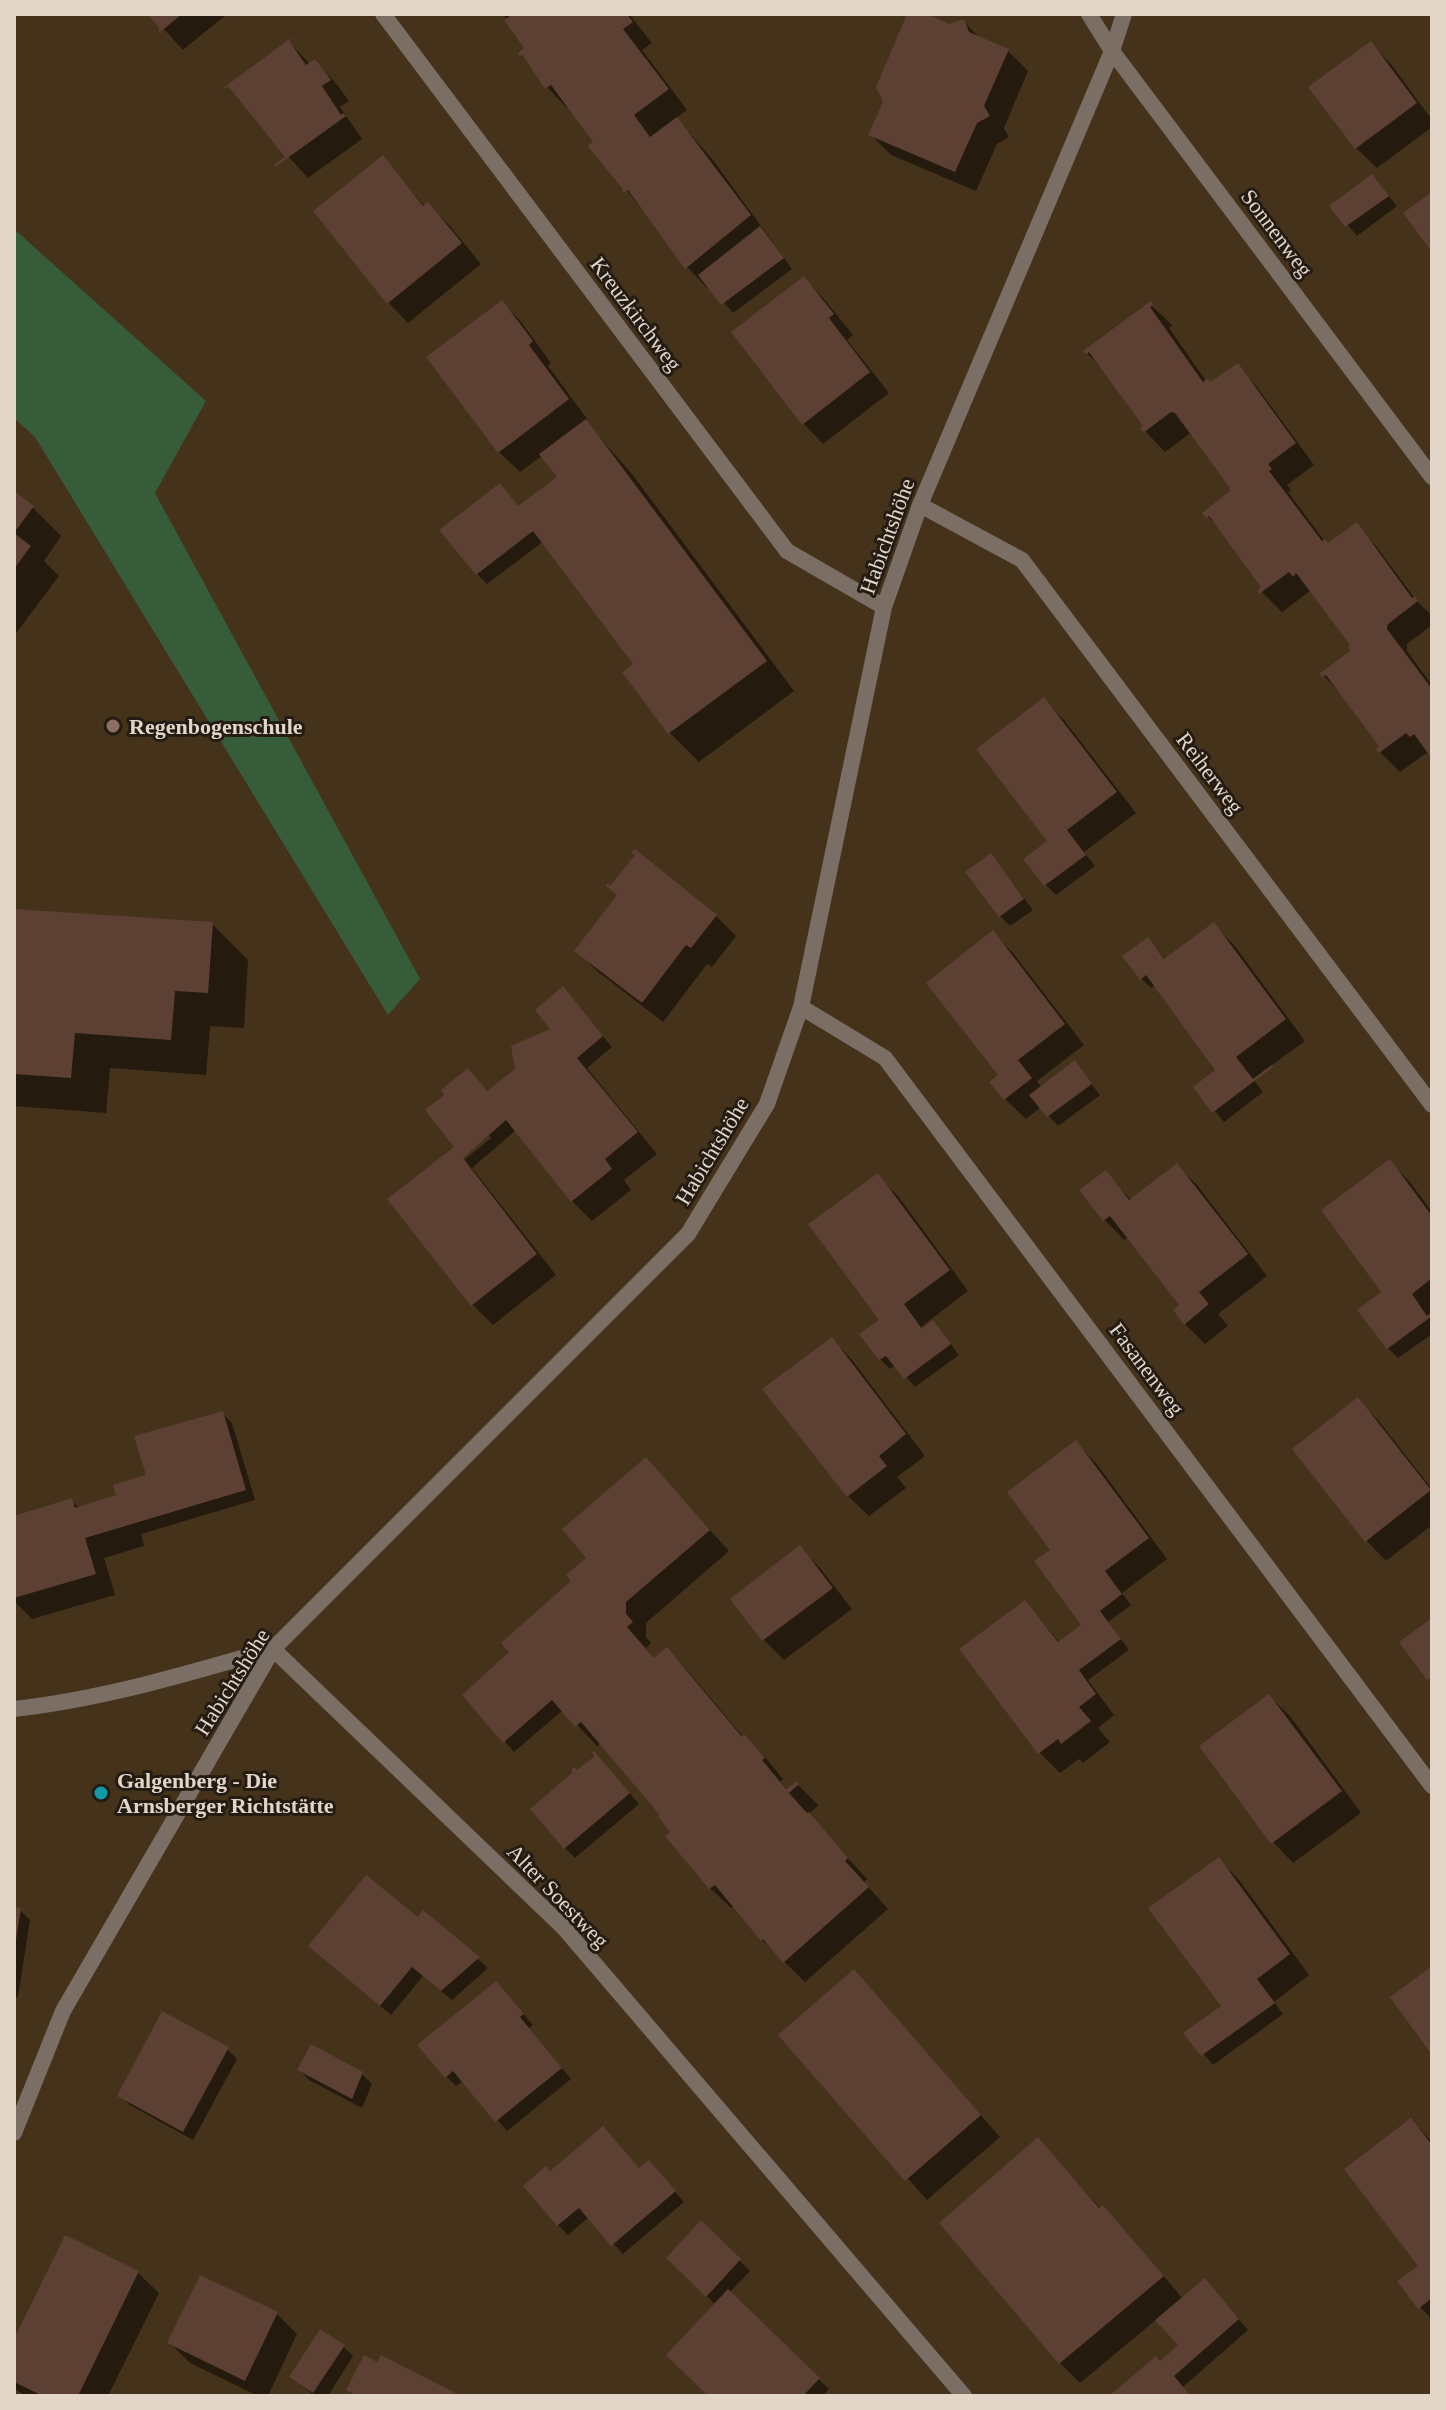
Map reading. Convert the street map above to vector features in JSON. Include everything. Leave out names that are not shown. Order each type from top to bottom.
[{"type":"street","name":"Kreuzkirchweg","points":[[383,14],[787,551],[884,607]]},
{"type":"street","name":"Sonnenweg","points":[[1089,14],[1112,51],[1432,477]]},
{"type":"street","name":"Habichtshöhe","points":[[14,2133],[63,2011],[273,1649],[688,1234],[767,1104],[801,1007],[884,607],[920,505],[1112,51],[1124,14]]},
{"type":"street","name":"Reiherweg","points":[[920,505],[1022,560],[1432,1105]]},
{"type":"street","name":"Fasanenweg","points":[[801,1007],[885,1058],[1432,1786]]},
{"type":"street","points":[[14,1709],[51,1705],[159,1682],[273,1649]]},
{"type":"street","name":"Alter Soestweg","points":[[273,1649],[564,1928],[964,2396]]},
{"type":"green space","points":[[14,229],[206,401],[155,493],[420,979],[388,1015],[35,437],[14,418]]},
{"type":"building","points":[[148,14],[182,14],[159,33],[159,28]]},
{"type":"building","points":[[513,14],[627,14],[633,22],[623,29],[669,89],[634,115],[650,137],[677,117],[751,215],[685,269],[628,190],[623,193],[623,189],[589,148],[588,145],[593,142],[551,85],[545,89],[522,54],[520,56],[518,53],[524,48],[504,20]]},
{"type":"building","points":[[907,14],[927,14],[949,24],[964,19],[969,32],[1009,49],[984,106],[990,116],[977,123],[955,172],[868,135],[883,102],[876,87]]},
{"type":"building","points":[[291,38],[290,42],[306,65],[315,59],[331,80],[322,86],[341,115],[346,116],[275,167],[285,157],[229,87],[222,89]]},
{"type":"building","points":[[1371,41],[1417,103],[1355,149],[1308,87]]},
{"type":"building","points":[[383,155],[423,206],[428,202],[462,243],[387,304],[313,211]]},
{"type":"building","points":[[1372,174],[1389,196],[1345,227],[1329,206]]},
{"type":"building","points":[[1432,192],[1432,252],[1403,213]]},
{"type":"building","points":[[760,226],[784,258],[721,305],[698,275]]},
{"type":"building","points":[[804,276],[834,314],[829,318],[870,372],[802,425],[731,332]]},
{"type":"building","points":[[502,300],[533,341],[529,345],[569,399],[498,453],[426,357]]},
{"type":"building","points":[[1151,301],[1153,305],[1150,307],[1203,382],[1208,378],[1210,382],[1238,363],[1296,443],[1268,464],[1272,469],[1269,471],[1322,541],[1325,539],[1328,543],[1357,522],[1412,598],[1415,596],[1418,601],[1388,624],[1387,629],[1432,689],[1432,759],[1414,734],[1410,737],[1406,733],[1379,753],[1376,749],[1379,746],[1326,675],[1322,677],[1319,674],[1350,651],[1350,645],[1296,573],[1293,577],[1289,572],[1259,594],[1261,587],[1209,516],[1206,518],[1202,513],[1230,488],[1175,413],[1171,412],[1143,433],[1140,428],[1143,426],[1089,352],[1086,354],[1083,351]]},
{"type":"building","points":[[586,419],[767,661],[668,734],[622,672],[633,664],[533,531],[476,575],[439,530],[500,483],[518,506],[557,477],[539,454]]},
{"type":"building","points":[[14,491],[34,506],[14,533]]},
{"type":"building","points":[[14,533],[31,546],[14,569]]},
{"type":"building","points":[[1044,697],[1117,792],[1067,830],[1086,855],[1044,886],[1023,859],[1047,841],[976,749]]},
{"type":"building","points":[[635,849],[717,915],[691,948],[686,945],[642,1003],[574,951],[617,895],[606,886],[607,883],[610,886],[635,855],[631,853]]},
{"type":"building","points":[[991,853],[1024,899],[999,917],[965,872]]},
{"type":"building","points":[[14,909],[213,922],[208,993],[175,991],[171,1040],[75,1033],[71,1078],[14,1074]]},
{"type":"building","points":[[1214,922],[1286,1019],[1236,1057],[1253,1079],[1273,1067],[1212,1113],[1193,1087],[1215,1070],[1146,975],[1140,980],[1122,956],[1148,937],[1164,959]]},
{"type":"building","points":[[993,930],[1065,1024],[1018,1060],[1032,1078],[1004,1100],[989,1082],[998,1075],[926,983]]},
{"type":"building","points":[[563,986],[603,1036],[577,1058],[638,1132],[605,1159],[612,1169],[571,1202],[506,1120],[463,1158],[537,1254],[471,1306],[387,1199],[454,1147],[425,1110],[444,1095],[441,1090],[468,1068],[487,1091],[515,1069],[511,1046],[550,1029],[535,1010]]},
{"type":"building","points":[[1075,1060],[1092,1084],[1047,1117],[1029,1095]]},
{"type":"building","points":[[1390,1159],[1432,1216],[1432,1278],[1412,1294],[1427,1316],[1432,1312],[1432,1316],[1387,1349],[1357,1310],[1381,1292],[1321,1210]]},
{"type":"building","points":[[1177,1163],[1248,1254],[1199,1292],[1209,1304],[1184,1325],[1173,1310],[1179,1305],[1110,1216],[1103,1221],[1079,1190],[1106,1170],[1129,1200]]},
{"type":"building","points":[[878,1173],[950,1270],[904,1304],[922,1329],[933,1320],[951,1344],[904,1379],[886,1356],[879,1360],[859,1334],[879,1320],[808,1224]]},
{"type":"building","points":[[832,1337],[906,1434],[879,1456],[887,1466],[847,1497],[762,1389]]},
{"type":"building","points":[[1358,1397],[1431,1490],[1365,1542],[1292,1449]]},
{"type":"building","points":[[223,1411],[246,1490],[85,1538],[96,1574],[14,1598],[14,1516],[72,1498],[75,1508],[116,1495],[113,1485],[146,1475],[134,1436]]},
{"type":"building","points":[[1076,1440],[1149,1538],[1105,1571],[1122,1594],[1100,1611],[1121,1639],[1079,1670],[1096,1694],[1079,1707],[1091,1721],[1061,1744],[1058,1739],[1038,1754],[959,1649],[1025,1600],[1058,1642],[1081,1625],[1034,1561],[1050,1550],[1007,1492]]},
{"type":"building","points":[[646,1457],[710,1530],[626,1602],[626,1614],[633,1622],[627,1627],[654,1658],[667,1647],[742,1737],[744,1734],[765,1758],[762,1760],[786,1789],[797,1781],[799,1784],[789,1793],[809,1812],[848,1858],[845,1861],[869,1887],[783,1963],[715,1885],[709,1889],[665,1836],[670,1832],[660,1815],[581,1722],[575,1727],[552,1700],[503,1743],[462,1695],[509,1652],[501,1643],[571,1581],[566,1575],[586,1558],[562,1529]]},
{"type":"building","points":[[800,1545],[833,1588],[762,1641],[730,1599]]},
{"type":"building","points":[[1432,1618],[1432,1677],[1427,1680],[1399,1642]]},
{"type":"building","points":[[1269,1694],[1342,1791],[1271,1844],[1199,1746]]},
{"type":"building","points":[[594,1751],[630,1793],[564,1849],[530,1809],[573,1772],[574,1767],[577,1770],[595,1756]]},
{"type":"building","points":[[1219,1857],[1290,1954],[1257,1979],[1275,2003],[1201,2056],[1183,2033],[1221,2006],[1148,1908]]},
{"type":"building","points":[[366,1875],[418,1917],[423,1910],[480,1957],[441,1991],[412,1967],[380,2006],[308,1946]]},
{"type":"building","points":[[14,1907],[21,1908],[16,1940],[14,1940]]},
{"type":"building","points":[[1432,1966],[1432,2055],[1390,1997]]},
{"type":"building","points":[[854,1969],[981,2115],[905,2181],[778,2035]]},
{"type":"building","points":[[496,1981],[524,2014],[520,2017],[562,2068],[495,2122],[453,2071],[445,2078],[417,2045]]},
{"type":"building","points":[[162,2011],[229,2047],[183,2132],[117,2096]]},
{"type":"building","points":[[311,2044],[363,2072],[352,2099],[297,2070]]},
{"type":"building","points":[[1411,2118],[1432,2145],[1432,2298],[1418,2309],[1397,2281],[1418,2266],[1344,2169]]},
{"type":"building","points":[[603,2126],[639,2168],[649,2160],[676,2191],[611,2246],[579,2208],[557,2226],[523,2186],[546,2166],[550,2171]]},
{"type":"building","points":[[1038,2137],[1099,2208],[1103,2205],[1164,2276],[1059,2364],[939,2223]]},
{"type":"building","points":[[701,2220],[741,2259],[706,2297],[666,2258]]},
{"type":"building","points":[[65,2235],[139,2271],[78,2396],[43,2396],[14,2382],[14,2339]]},
{"type":"building","points":[[200,2275],[278,2312],[245,2381],[167,2343]]},
{"type":"building","points":[[1205,2278],[1239,2319],[1174,2376],[1191,2396],[1109,2396],[1156,2356],[1160,2361],[1178,2345],[1155,2320]]},
{"type":"building","points":[[728,2289],[820,2378],[803,2396],[708,2396],[666,2355]]},
{"type":"building","points":[[320,2329],[345,2345],[313,2393],[289,2377]]},
{"type":"building","points":[[364,2355],[377,2362],[381,2355],[461,2396],[357,2396],[346,2390]]},
{"type":"place","name":"Regenbogenschule","points":[[113,726]]},
{"type":"place","name":"Galgenberg - Die Arnsberger Richtstätte","points":[[101,1793]]}]
